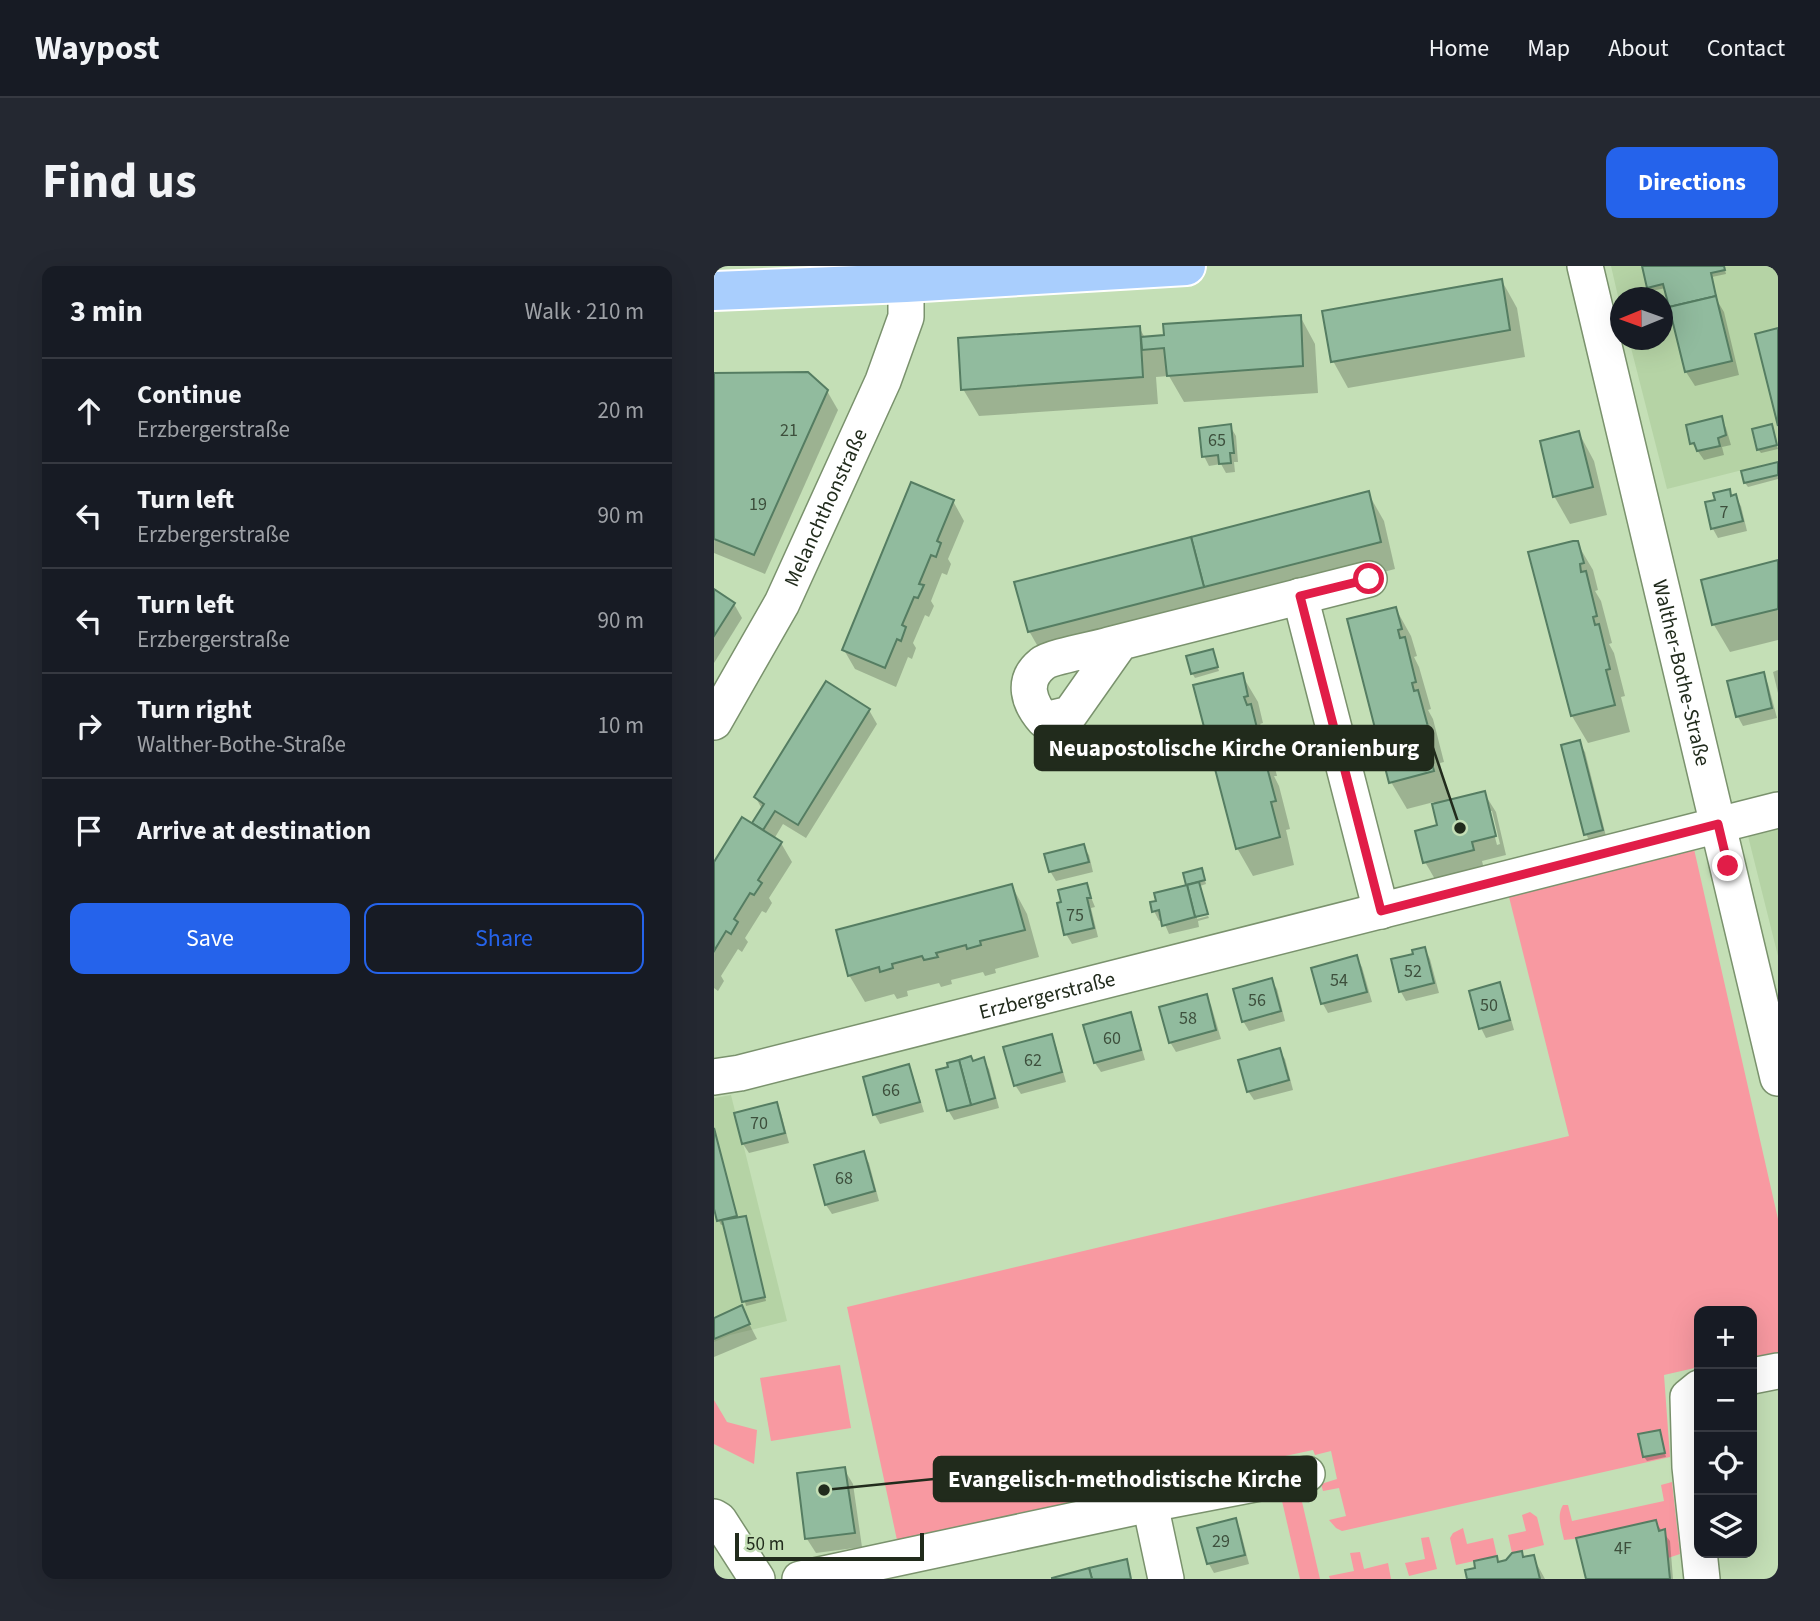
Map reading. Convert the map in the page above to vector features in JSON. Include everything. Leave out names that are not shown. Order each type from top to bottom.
[{"type":"main road","points":[[714,291],[906,283],[1186,266]]},
{"type":"street","name":"Walther-Bothe-Straße","points":[[1585,266],[1778,1078]]},
{"type":"street","name":"Melanchthonstraße","points":[[714,722],[782,603],[883,381],[906,317],[906,283]]},
{"type":"street","points":[[1120,642],[1369,579]]},
{"type":"street","points":[[1300,596],[1381,911]]},
{"type":"street","name":"Erzbergerstraße","points":[[714,1077],[740,1073],[1271,941],[1778,810]]},
{"type":"street","points":[[1757,1375],[1778,1371]]},
{"type":"street","points":[[1694,1392],[1688,1397],[1690,1467],[1702,1579]]},
{"type":"street","points":[[800,1579],[1150,1504],[1307,1474]]},
{"type":"street","points":[[1150,1504],[1167,1579]]},
{"type":"street","points":[[714,1517],[719,1520],[757,1579]]},
{"type":"shaded area","points":[[1611,266],[1778,266],[1778,461],[1667,489],[1632,350],[1673,350],[1673,287],[1616,287]]},
{"type":"shaded area","points":[[1778,829],[1778,956],[1748,836]]},
{"type":"shaded area","points":[[1694,849],[1778,1219],[1778,1352],[1757,1356],[1757,1306],[1694,1306],[1694,1368],[1664,1375],[1670,1457],[1342,1531],[1329,1520],[1346,1516],[1339,1488],[1323,1491],[1321,1484],[1337,1479],[1331,1451],[1315,1455],[1313,1450],[897,1540],[847,1307],[1569,1136],[1509,897]]},
{"type":"shaded area","points":[[731,1095],[787,1321],[730,1335],[714,1342],[714,1098]]},
{"type":"shaded area","points":[[840,1365],[851,1428],[771,1441],[760,1378]]},
{"type":"shaded area","points":[[714,1400],[727,1422],[757,1430],[754,1464],[714,1444]]},
{"type":"shaded area","points":[[1672,1482],[1680,1554],[1668,1558],[1665,1529],[1564,1540],[1560,1518],[1563,1505],[1568,1505],[1572,1521],[1664,1501],[1661,1485]]},
{"type":"shaded area","points":[[1279,1488],[1299,1489],[1320,1579],[1300,1579]]},
{"type":"shaded area","points":[[1530,1512],[1537,1517],[1544,1545],[1512,1553],[1508,1535],[1526,1531],[1522,1515]]},
{"type":"shaded area","points":[[1463,1528],[1467,1544],[1493,1538],[1497,1556],[1456,1565],[1450,1538],[1453,1533]]},
{"type":"shaded area","points":[[1429,1537],[1437,1569],[1409,1576],[1405,1563],[1425,1559],[1421,1538]]},
{"type":"shaded area","points":[[1360,1552],[1364,1569],[1388,1563],[1391,1579],[1330,1579],[1329,1576],[1354,1571],[1350,1553]]},
{"type":"building","points":[[1642,266],[1724,266],[1725,270],[1711,273],[1716,296],[1673,306],[1673,287],[1664,287],[1663,284],[1647,287]]},
{"type":"building","points":[[1502,279],[1510,330],[1331,362],[1322,311]]},
{"type":"building","points":[[1716,296],[1732,361],[1685,372],[1673,323],[1673,306]]},
{"type":"building","points":[[1301,315],[1303,366],[1167,376],[1164,348],[1142,350],[1141,337],[1164,335],[1163,324]]},
{"type":"building","points":[[1140,326],[1143,377],[961,390],[958,338]]},
{"type":"building","points":[[1778,328],[1778,426],[1755,334]]},
{"type":"building","points":[[808,372],[828,390],[754,555],[714,539],[714,373]]},
{"type":"building","points":[[1722,416],[1726,435],[1718,438],[1720,446],[1697,451],[1694,443],[1690,444],[1686,425]]},
{"type":"building","points":[[1231,424],[1234,453],[1230,453],[1231,463],[1219,464],[1218,455],[1202,457],[1199,428]]},
{"type":"building","points":[[1772,424],[1777,445],[1757,450],[1752,429]]},
{"type":"building","points":[[1579,431],[1593,487],[1553,497],[1540,441]]},
{"type":"building","points":[[1778,462],[1778,475],[1744,483],[1741,471]]},
{"type":"building","points":[[911,482],[954,500],[937,541],[941,543],[936,557],[931,555],[919,584],[924,585],[918,598],[914,597],[902,625],[906,627],[901,641],[897,639],[885,668],[842,650]]},
{"type":"building","points":[[1730,489],[1731,496],[1736,494],[1743,521],[1711,529],[1705,502],[1715,500],[1713,493]]},
{"type":"building","points":[[1369,491],[1381,542],[1204,587],[1191,537]]},
{"type":"building","points":[[1191,537],[1204,587],[1028,632],[1014,582]]},
{"type":"building","points":[[1578,541],[1584,563],[1580,564],[1581,572],[1586,571],[1597,616],[1593,617],[1595,625],[1599,624],[1615,705],[1571,716],[1528,552]]},
{"type":"building","points":[[1778,560],[1778,609],[1712,625],[1701,580]]},
{"type":"building","points":[[714,589],[735,603],[714,636]]},
{"type":"building","points":[[1396,607],[1402,629],[1398,630],[1400,638],[1405,637],[1416,682],[1412,683],[1414,691],[1418,690],[1430,734],[1425,736],[1434,771],[1389,783],[1347,619]]},
{"type":"building","points":[[1213,649],[1218,667],[1191,674],[1186,656]]},
{"type":"building","points":[[1764,672],[1772,708],[1736,717],[1727,681]]},
{"type":"building","points":[[1243,673],[1248,696],[1244,697],[1247,705],[1251,704],[1262,748],[1258,749],[1260,757],[1264,756],[1276,801],[1271,802],[1280,837],[1236,849],[1193,685]]},
{"type":"building","points":[[826,681],[870,709],[798,825],[775,811],[763,830],[752,823],[764,804],[754,797]]},
{"type":"building","points":[[1580,740],[1603,830],[1584,835],[1561,745]]},
{"type":"building","points":[[1485,791],[1496,836],[1472,842],[1474,850],[1423,863],[1415,831],[1437,825],[1432,804]]},
{"type":"building","points":[[742,817],[782,842],[758,880],[762,883],[754,895],[750,893],[734,919],[738,922],[731,934],[726,931],[714,951],[714,862]]},
{"type":"building","points":[[1084,844],[1089,862],[1049,872],[1044,854]]},
{"type":"building","points":[[1202,868],[1205,880],[1186,885],[1183,873]]},
{"type":"building","points":[[1199,882],[1208,914],[1195,917],[1187,885]]},
{"type":"building","points":[[1087,883],[1091,898],[1087,898],[1094,928],[1064,935],[1057,903],[1061,902],[1058,890]]},
{"type":"building","points":[[1012,884],[1025,930],[980,941],[981,945],[967,949],[966,945],[936,953],[938,957],[924,960],[922,956],[892,964],[893,968],[880,972],[879,967],[848,976],[836,930]]},
{"type":"building","points":[[1187,885],[1195,917],[1162,926],[1159,910],[1152,912],[1150,902],[1156,901],[1154,893]]},
{"type":"building","points":[[1425,947],[1434,983],[1399,992],[1391,959],[1413,954],[1412,950]]},
{"type":"building","points":[[1357,955],[1367,992],[1321,1004],[1311,968]]},
{"type":"building","points":[[1272,978],[1281,1011],[1242,1022],[1233,989]]},
{"type":"building","points":[[1500,982],[1510,1020],[1479,1029],[1469,991]]},
{"type":"building","points":[[1207,994],[1216,1030],[1169,1043],[1159,1007]]},
{"type":"building","points":[[1131,1012],[1141,1050],[1094,1063],[1083,1025]]},
{"type":"building","points":[[1052,1034],[1062,1072],[1014,1086],[1003,1047]]},
{"type":"building","points":[[1280,1048],[1289,1080],[1247,1092],[1238,1060]]},
{"type":"building","points":[[971,1056],[973,1061],[984,1057],[995,1098],[971,1105],[959,1060]]},
{"type":"building","points":[[959,1060],[971,1105],[947,1111],[936,1070]]},
{"type":"building","points":[[909,1064],[920,1102],[873,1115],[863,1077]]},
{"type":"building","points":[[777,1102],[785,1133],[742,1144],[734,1113]]},
{"type":"building","points":[[714,1128],[737,1216],[717,1221],[714,1209]]},
{"type":"building","points":[[864,1151],[875,1191],[825,1205],[814,1165]]},
{"type":"building","points":[[746,1216],[765,1297],[742,1302],[722,1220]]},
{"type":"building","points":[[742,1305],[750,1324],[714,1339],[714,1318]]},
{"type":"building","points":[[1660,1430],[1665,1453],[1643,1457],[1638,1434]]},
{"type":"building","points":[[845,1467],[855,1533],[805,1539],[797,1473]]},
{"type":"building","points":[[1236,1518],[1245,1555],[1207,1564],[1197,1528]]},
{"type":"building","points":[[1656,1520],[1659,1531],[1665,1529],[1670,1579],[1586,1579],[1576,1538]]},
{"type":"building","points":[[1522,1551],[1523,1557],[1534,1555],[1540,1579],[1467,1579],[1465,1570],[1475,1568],[1474,1561],[1497,1556],[1498,1562],[1506,1560],[1512,1553]]},
{"type":"building","points":[[1127,1559],[1131,1579],[1092,1579],[1089,1568]]},
{"type":"building","points":[[1089,1568],[1092,1579],[1052,1579],[1052,1578]]},
{"type":"place","name":"Neuapostolische Kirche Oranienburg","points":[[1460,828]]},
{"type":"place","name":"Evangelisch-methodistische Kirche","points":[[824,1490]]},
{"type":"route","points":[[1369,579],[1300,596],[1381,911],[1718,824],[1728,866]]}]
